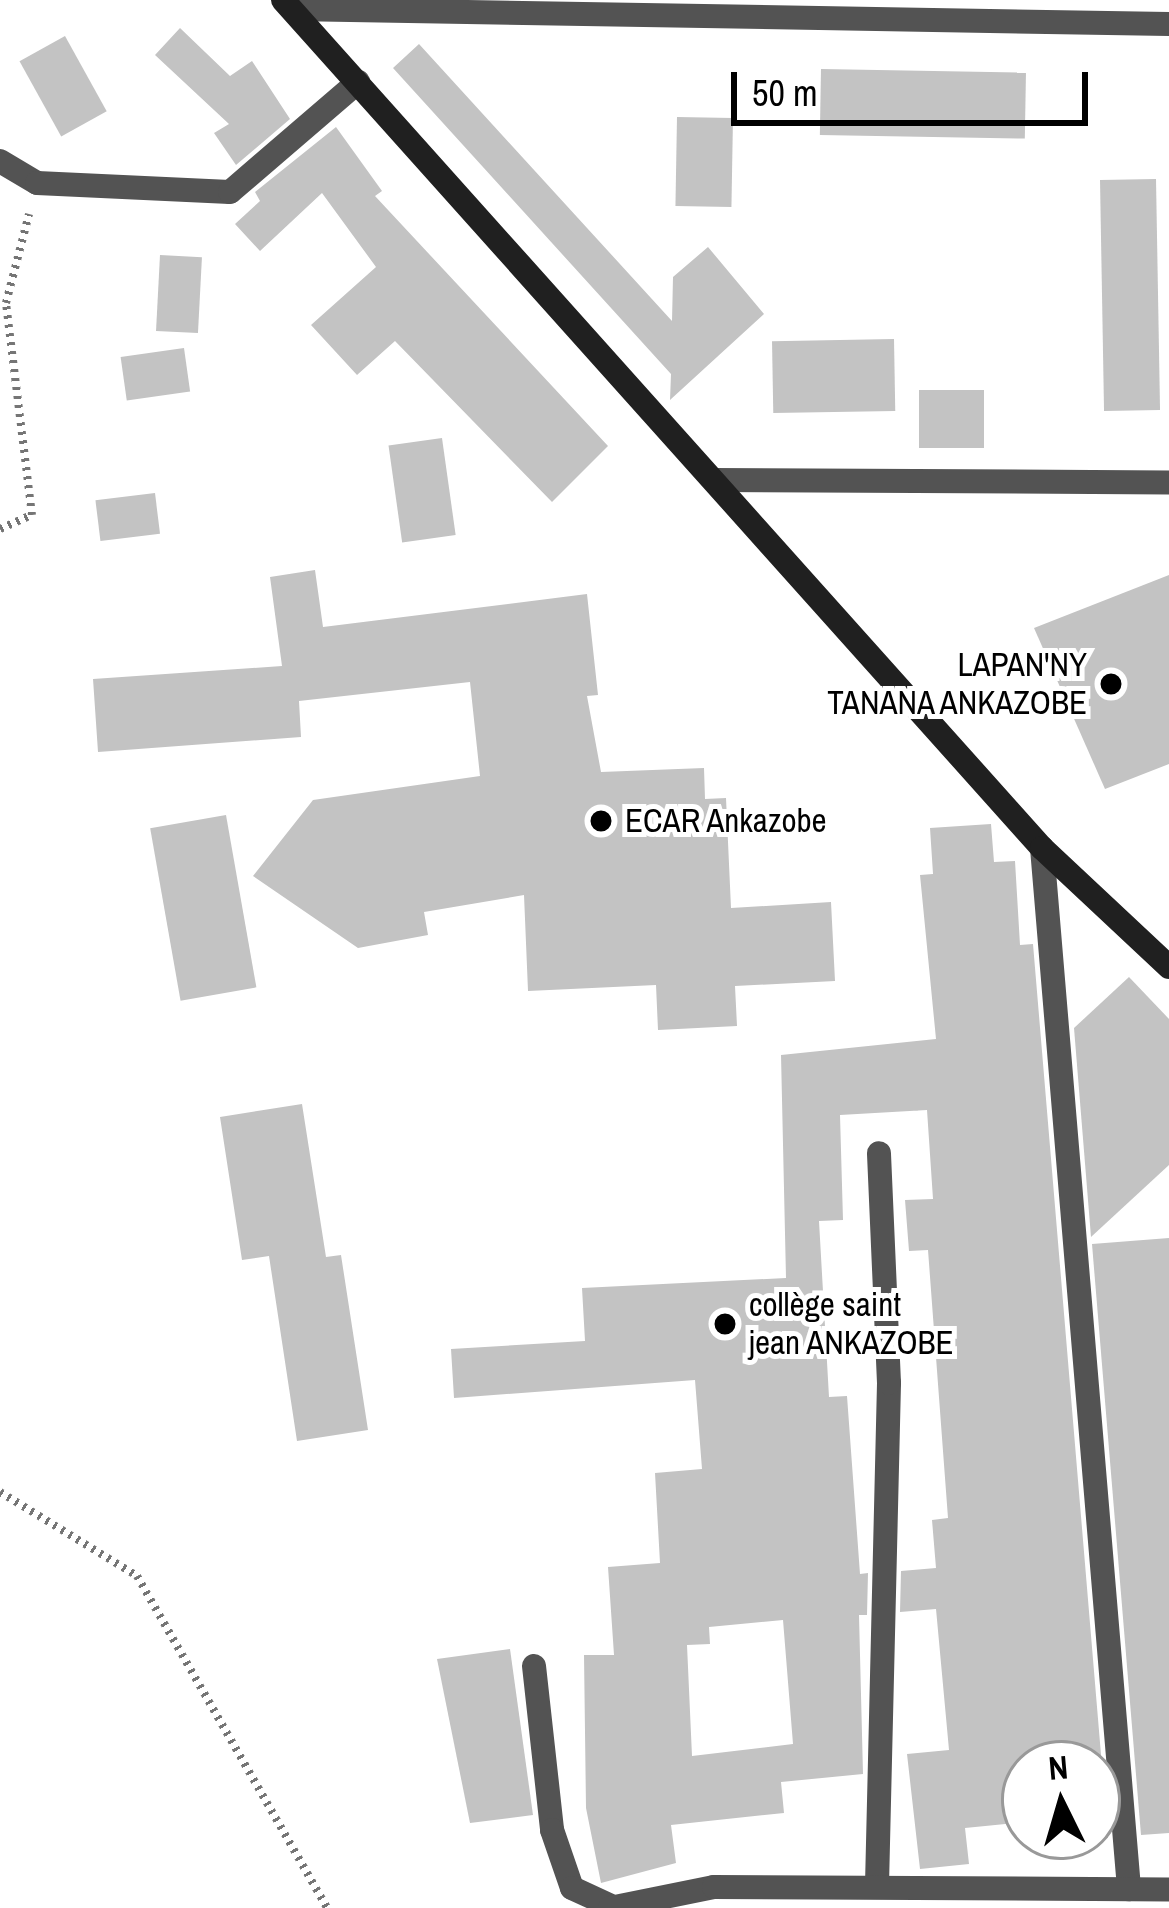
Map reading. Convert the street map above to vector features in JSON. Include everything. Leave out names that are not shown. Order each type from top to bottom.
[{"type":"street","points":[[288,4],[1169,24]]},
{"type":"street","points":[[288,4],[1042,848],[1169,967]]},
{"type":"street","points":[[0,160],[37,183],[230,192],[358,82]]},
{"type":"street","points":[[714,480],[1169,482]]},
{"type":"street","points":[[1042,848],[1129,1889]]},
{"type":"street","points":[[877,1885],[890,1383],[879,1153]]},
{"type":"street","points":[[534,1666],[552,1830],[572,1888],[610,1906],[714,1887],[1169,1889]]},
{"type":"path","points":[[0,529],[32,515],[6,303],[37,183]]},
{"type":"path","points":[[0,1492],[137,1576],[327,1908]]},
{"type":"building","points":[[180,28],[230,76],[252,61],[290,119],[236,165],[214,133],[229,124],[155,55]]},
{"type":"building","points":[[65,36],[107,111],[61,136],[20,61]]},
{"type":"building","points":[[419,44],[672,321],[673,277],[708,247],[764,314],[670,400],[671,374],[393,68]]},
{"type":"building","points":[[821,69],[1026,73],[1025,139],[820,135]]},
{"type":"building","points":[[677,117],[733,118],[731,207],[675,206]]},
{"type":"building","points":[[336,127],[382,191],[375,196],[608,446],[552,502],[395,341],[357,375],[311,325],[376,267],[322,193],[260,251],[235,224],[260,201],[255,192]]},
{"type":"building","points":[[1156,179],[1160,410],[1104,411],[1100,180]]},
{"type":"building","points":[[160,255],[202,257],[198,333],[156,331]]},
{"type":"building","points":[[894,339],[895,411],[773,413],[772,341]]},
{"type":"building","points":[[184,348],[190,392],[127,400],[121,357]]},
{"type":"building","points":[[919,390],[984,390],[984,448],[919,448]]},
{"type":"building","points":[[442,438],[456,535],[402,543],[389,446]]},
{"type":"building","points":[[155,493],[160,534],[100,541],[95,500]]},
{"type":"building","points":[[315,570],[323,627],[587,594],[598,695],[587,696],[601,772],[704,768],[705,799],[726,798],[731,908],[831,902],[835,981],[735,986],[737,1026],[658,1030],[656,985],[528,991],[524,895],[424,912],[428,935],[358,948],[253,876],[313,800],[480,776],[470,682],[299,701],[301,737],[98,752],[93,679],[282,666],[270,577]]},
{"type":"building","name":"LAPAN'NY TANANA ANKAZOBE","points":[[1169,575],[1169,764],[1105,789],[1034,628]]},
{"type":"building","points":[[226,815],[256,987],[181,1001],[150,828]]},
{"type":"building","points":[[991,824],[994,862],[1015,861],[1020,945],[1033,944],[1100,1740],[1001,1740],[1001,1824],[965,1828],[969,1864],[920,1869],[907,1754],[949,1750],[936,1609],[900,1612],[901,1571],[936,1568],[932,1520],[948,1518],[928,1250],[909,1251],[905,1200],[933,1199],[927,1110],[840,1115],[843,1220],[819,1221],[829,1397],[847,1396],[860,1574],[868,1573],[867,1615],[859,1615],[863,1774],[781,1782],[784,1813],[671,1825],[676,1863],[601,1883],[586,1808],[584,1655],[614,1655],[608,1567],[660,1563],[655,1473],[702,1469],[695,1380],[454,1398],[451,1349],[585,1341],[582,1288],[786,1278],[781,1055],[936,1039],[920,875],[933,874],[930,828]],"holes":[[[783,1620],[793,1744],[692,1756],[687,1645],[710,1644],[709,1627]]]},
{"type":"building","points":[[1129,977],[1169,1019],[1169,1165],[1091,1237],[1074,1028]]},
{"type":"building","points":[[302,1104],[326,1257],[341,1255],[368,1430],[297,1441],[269,1256],[242,1260],[220,1117]]},
{"type":"building","points":[[1169,1238],[1169,1833],[1141,1835],[1092,1244]]},
{"type":"building","points":[[510,1649],[533,1815],[470,1823],[437,1659]]},
{"type":"place","name":"LAPAN'NY TANANA ANKAZOBE","points":[[1111,684]]},
{"type":"place","name":"ECAR Ankazobe","points":[[601,821]]},
{"type":"place","name":"collège saint jean ANKAZOBE","points":[[725,1324]]}]
